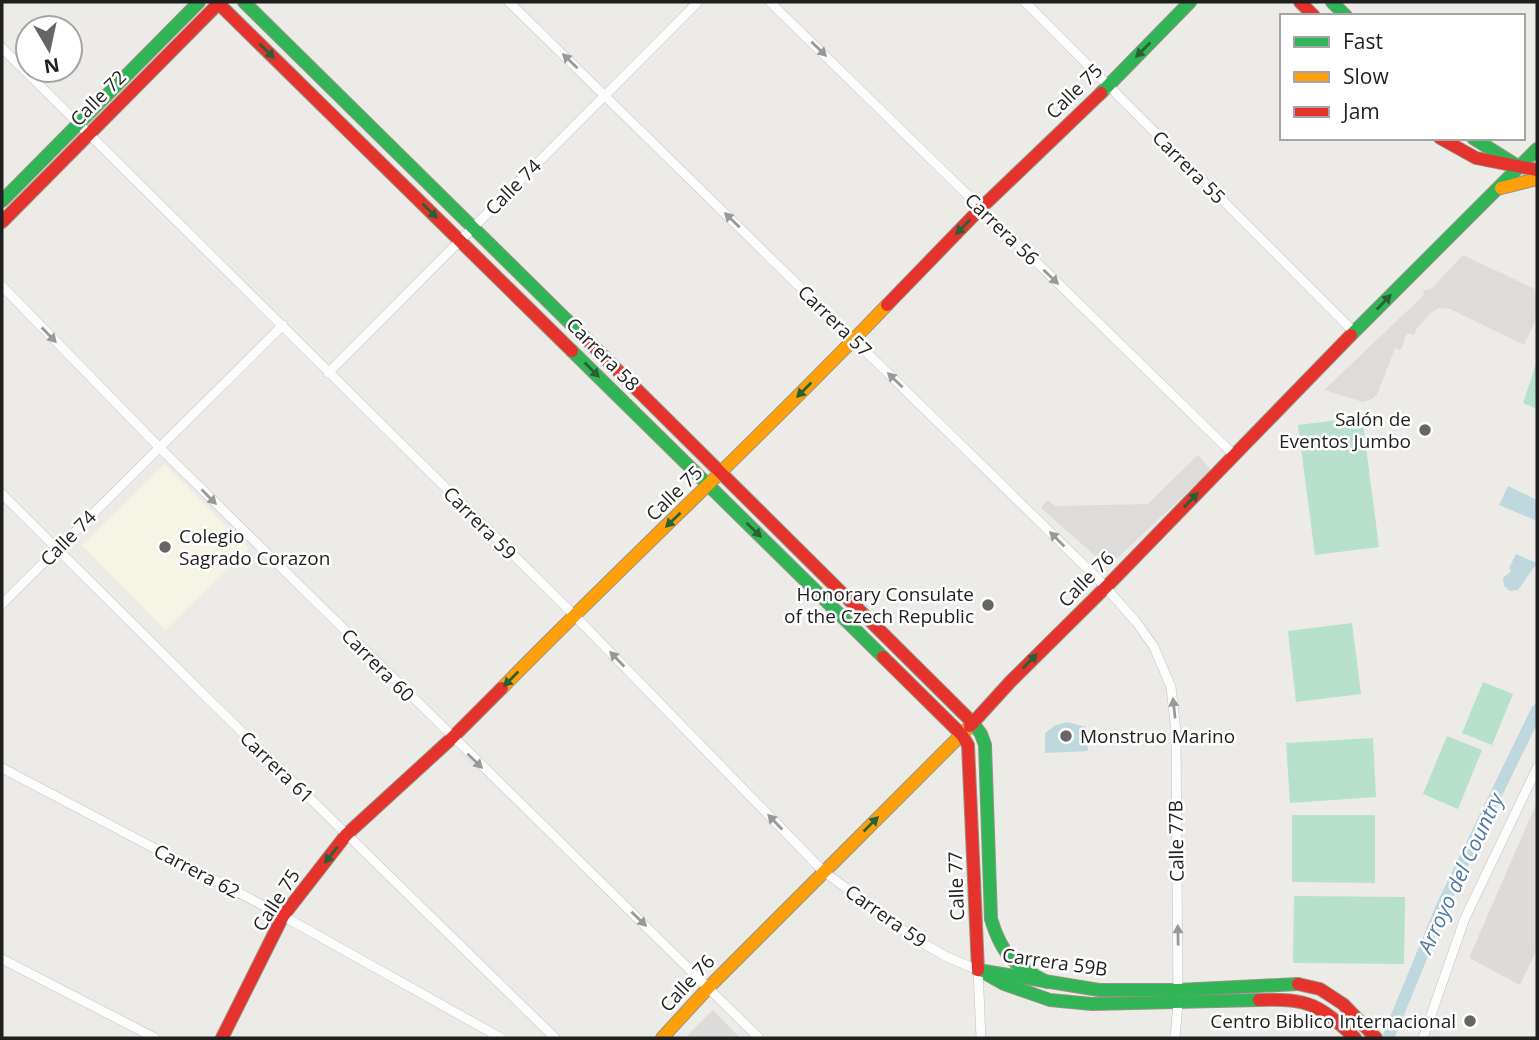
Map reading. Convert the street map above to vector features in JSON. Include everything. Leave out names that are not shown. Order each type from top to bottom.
[{"type":"street","name":"Calle 72","points":[[2,201],[199,2]]},
{"type":"street","name":"Calle 72","points":[[2,222],[219,2]]},
{"type":"street","name":"Carrera 58","points":[[219,2],[962,735]]},
{"type":"street","name":"Carrera 58","points":[[244,2],[973,723]]},
{"type":"street","name":"Carrera 57","points":[[509,2],[1106,587],[1154,647]]},
{"type":"street","name":"Calle 74","points":[[328,373],[698,2]]},
{"type":"street","name":"Carrera 56","points":[[770,2],[1234,455]]},
{"type":"street","name":"Carrera 55","points":[[1025,2],[1354,332]]},
{"type":"street","name":"Calle 75","points":[[222,1038],[283,916],[346,835],[452,738],[574,615],[709,486],[981,208],[1108,86],[1190,2]]},
{"type":"street","name":"Carrera 59","points":[[2,48],[574,615],[823,871],[914,938],[947,957],[978,970]]},
{"type":"street","points":[[345,128],[358,115]]},
{"type":"street","points":[[1443,140],[1470,157],[1537,170]]},
{"type":"street","points":[[1476,140],[1520,167]]},
{"type":"street","name":"Calle 76","points":[[662,1038],[823,871],[962,735],[1011,681],[1537,149]]},
{"type":"street","points":[[1497,189],[1537,179]]},
{"type":"street","name":"Carrera 60","points":[[2,286],[159,447],[759,1038]]},
{"type":"street","name":"Calle 74","points":[[2,604],[283,325]]},
{"type":"street","name":"Carrera 61","points":[[2,494],[555,1038]]},
{"type":"street","points":[[844,619],[856,606]]},
{"type":"street","points":[[855,630],[866,617]]},
{"type":"street","name":"Calle 77B","points":[[1154,647],[1171,687],[1176,732],[1178,996],[1175,1038]]},
{"type":"street","name":"Calle 77","points":[[973,723],[985,745],[990,919],[997,943],[1007,958],[1022,970],[1047,982]]},
{"type":"street","name":"Calle 77","points":[[962,735],[970,757],[981,1038]]},
{"type":"street","name":"Carrera 62","points":[[2,768],[283,916],[501,1038]]},
{"type":"street","points":[[1423,1038],[1465,918],[1537,768]]},
{"type":"street","points":[[2,960],[155,1038]]},
{"type":"street","name":"Carrera 59B","points":[[978,970],[1004,984],[1051,1000],[1092,1004],[1294,984],[1320,989],[1343,1004],[1374,1037]]},
{"type":"street","name":"Carrera 59B","points":[[978,970],[1099,990],[1280,999],[1310,1003],[1331,1016],[1355,1038]]},
{"type":"street","points":[[542,1025],[545,1038]]},
{"type":"shaded area","points":[[1463,255],[1537,290],[1537,317],[1524,345],[1450,309],[1439,308],[1417,328],[1414,335],[1407,333],[1401,350],[1395,348],[1377,395],[1372,399],[1363,402],[1324,390],[1424,295],[1423,291],[1432,288]]},
{"type":"shaded area","points":[[1198,455],[1211,470],[1108,567],[1041,508],[1047,500],[1055,506],[1148,504]]},
{"type":"shaded area","name":"Colegio Sagrado Corazon","points":[[165,464],[249,549],[165,630],[82,545]]},
{"type":"shaded area","points":[[1537,802],[1537,949],[1520,985],[1469,958]]},
{"type":"shaded area","points":[[713,1010],[740,1038],[685,1038]]},
{"type":"green space","points":[[1537,361],[1537,409],[1523,403]]},
{"type":"green space","points":[[1362,417],[1379,547],[1315,555],[1298,425]]},
{"type":"green space","points":[[1352,623],[1361,694],[1296,702],[1288,631]]},
{"type":"green space","points":[[1483,682],[1513,694],[1492,745],[1462,733]]},
{"type":"green space","points":[[1447,736],[1482,750],[1458,809],[1423,794]]},
{"type":"green space","points":[[1373,738],[1376,797],[1290,803],[1286,743]]},
{"type":"green space","points":[[1292,815],[1375,815],[1375,883],[1292,882]]},
{"type":"green space","points":[[1294,896],[1405,897],[1404,964],[1293,963]]},
{"type":"water","points":[[1508,486],[1537,500],[1537,521],[1499,505]]},
{"type":"water","points":[[1516,554],[1537,563],[1518,590],[1510,591],[1504,586],[1503,578],[1511,571],[1509,568]]},
{"type":"water","name":"Monstruo Marino","points":[[1067,722],[1086,727],[1088,751],[1045,753],[1045,733],[1056,725]]},
{"type":"waterway","name":"Arroyo del Country","points":[[1388,1038],[1443,904],[1537,710]]},
{"type":"traffic: fast","points":[[2,201],[199,2]]},
{"type":"traffic: fast","points":[[244,2],[583,336]]},
{"type":"traffic: fast","points":[[1101,93],[1190,2]]},
{"type":"traffic: fast","points":[[1332,2],[1344,14]]},
{"type":"traffic: fast","points":[[1476,140],[1516,165]]},
{"type":"traffic: fast","points":[[1351,335],[1537,149]]},
{"type":"traffic: fast","points":[[572,351],[883,657]]},
{"type":"traffic: fast","points":[[973,723],[985,745],[991,919],[1000,942],[1011,958],[1047,982]]},
{"type":"traffic: fast","points":[[978,970],[1099,990],[1178,990],[1298,984]]},
{"type":"traffic: fast","points":[[988,975],[1004,984],[1050,1000],[1092,1004],[1259,1000]]},
{"type":"traffic: slow","points":[[1501,188],[1537,179]]},
{"type":"traffic: slow","points":[[502,688],[887,305]]},
{"type":"traffic: slow","points":[[662,1038],[709,987],[970,726]]},
{"type":"traffic: jam","points":[[217,2],[572,351]]},
{"type":"traffic: jam","points":[[2,222],[220,2]]},
{"type":"traffic: jam","points":[[1300,2],[1312,14]]},
{"type":"traffic: jam","points":[[887,305],[981,208],[1101,93]]},
{"type":"traffic: jam","points":[[1444,140],[1476,158],[1537,170]]},
{"type":"traffic: jam","points":[[970,726],[1351,335]]},
{"type":"traffic: jam","points":[[583,336],[973,723]]},
{"type":"traffic: jam","points":[[883,657],[962,735],[968,745],[978,970]]},
{"type":"traffic: jam","points":[[222,1038],[283,916],[346,835],[502,688]]},
{"type":"traffic: jam","points":[[1298,984],[1320,989],[1343,1004],[1376,1038]]},
{"type":"traffic: jam","points":[[1259,1000],[1290,1000],[1313,1006],[1355,1038]]},
{"type":"place","name":"Salón de Eventos Jumbo","points":[[1425,430]]},
{"type":"place","name":"Colegio Sagrado Corazon","points":[[165,547]]},
{"type":"place","name":"Honorary Consulate of the Czech Republic","points":[[988,605]]},
{"type":"place","name":"Monstruo Marino","points":[[1066,736]]},
{"type":"place","name":"Centro Biblico Internacional","points":[[1470,1021]]}]
